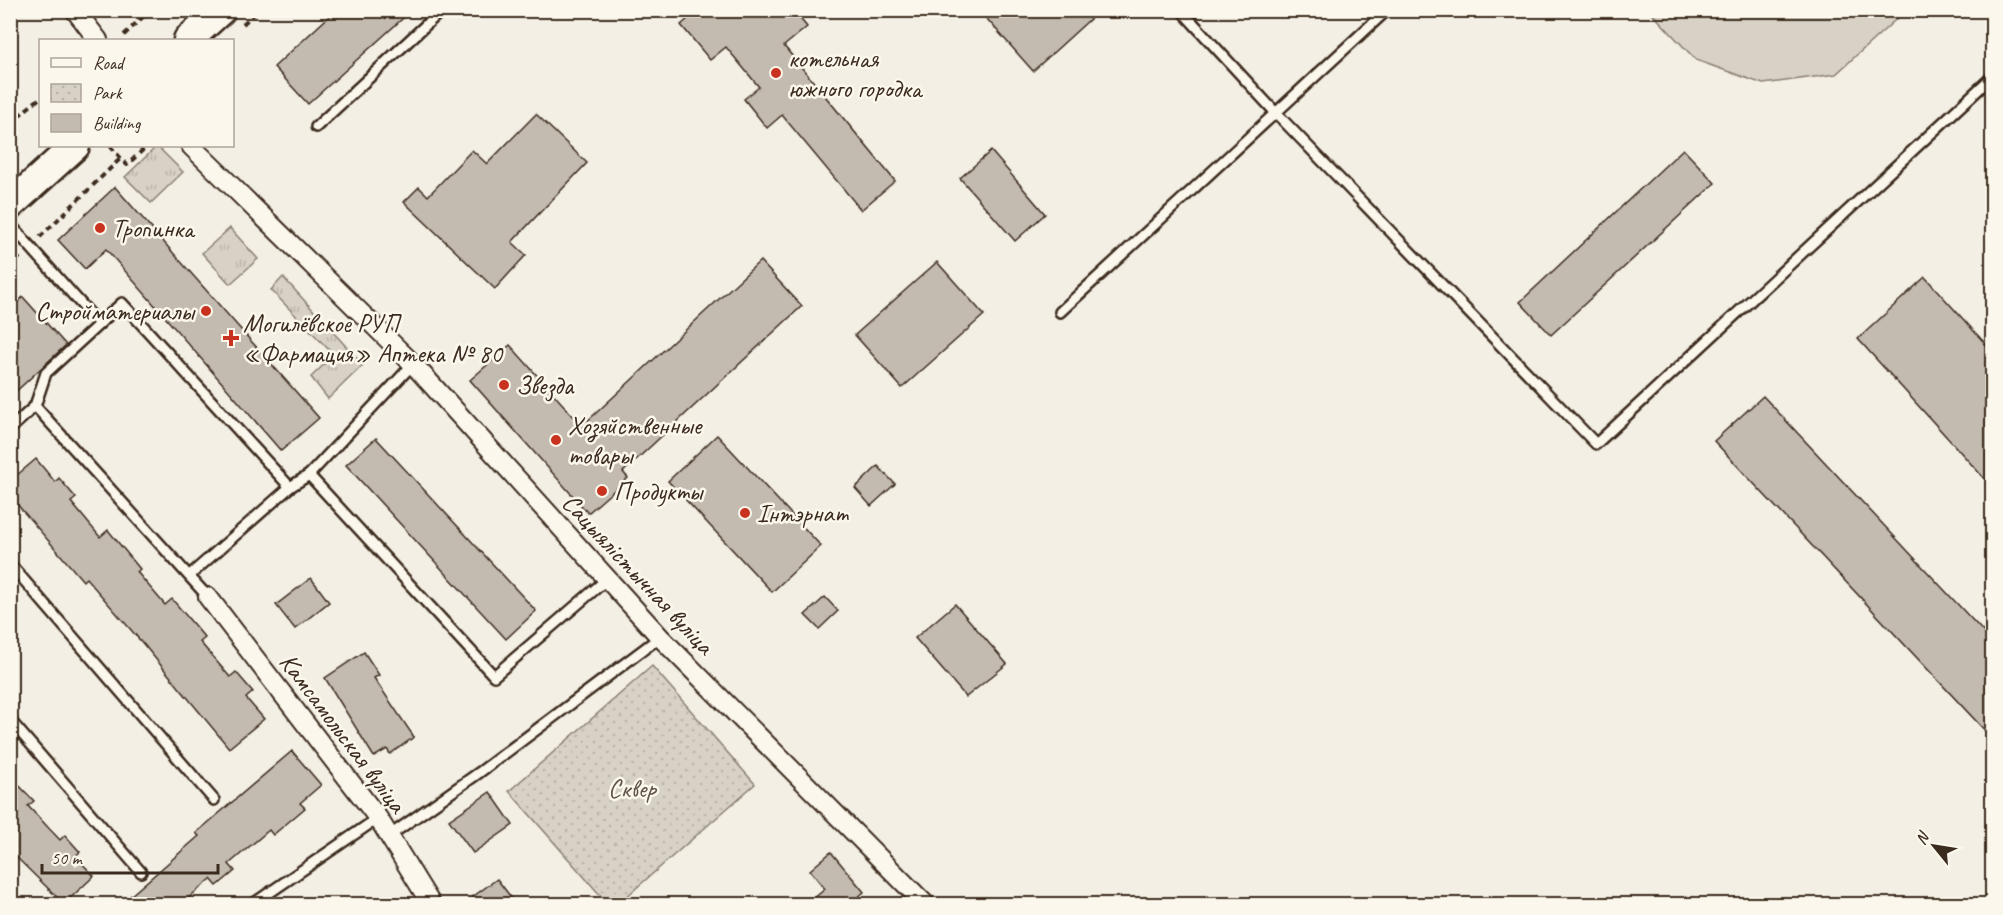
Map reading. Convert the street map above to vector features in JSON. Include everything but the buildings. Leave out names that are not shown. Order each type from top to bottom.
[{"type":"main road","points":[[189,39],[221,10]]},
{"type":"main road","points":[[10,205],[74,147]]},
{"type":"street","points":[[75,10],[97,39]]},
{"type":"street","name":"Сацыялістычная вуліца","points":[[192,147],[413,364],[660,637],[925,904]]},
{"type":"street","name":"Камсамольская вуліца","points":[[208,597],[378,818],[431,904]]},
{"type":"lane","points":[[316,127],[442,10]]},
{"type":"lane","points":[[1181,10],[1275,112],[1596,444],[1992,77]]},
{"type":"lane","points":[[1060,312],[1387,10]]},
{"type":"lane","points":[[10,224],[99,324]]},
{"type":"lane","points":[[10,429],[35,406],[46,373],[122,303],[290,488]]},
{"type":"lane","points":[[190,575],[290,488],[309,475],[413,364]]},
{"type":"lane","points":[[35,406],[208,597]]},
{"type":"lane","points":[[309,475],[494,676],[607,579]]},
{"type":"lane","points":[[10,564],[214,800]]},
{"type":"lane","points":[[388,836],[480,772],[660,637]]},
{"type":"lane","points":[[10,720],[141,872]]},
{"type":"lane","points":[[253,904],[378,818]]},
{"type":"path","points":[[124,35],[150,10]]},
{"type":"path","points":[[10,123],[39,99]]},
{"type":"path","points":[[111,147],[127,165],[146,147]]},
{"type":"path","points":[[10,266],[121,158]]},
{"type":"green space","points":[[1650,11],[1905,11],[1836,74],[1763,84],[1696,60]]},
{"type":"green space","points":[[156,147],[183,172],[151,203],[125,177]]},
{"type":"green space","points":[[230,228],[258,259],[230,284],[202,253]]},
{"type":"green space","points":[[283,277],[363,365],[328,399],[311,377],[334,355],[271,290]]},
{"type":"green space","name":"Сквер","points":[[652,666],[755,784],[618,904],[608,904],[509,791]]},
{"type":"place","name":"котельная южного городка","points":[[776,73]]},
{"type":"place","name":"Тропинка","points":[[100,228]]},
{"type":"place","name":"Стройматериалы","points":[[206,311]]},
{"type":"place","name":"Могилёвское РУП «Фармация» Аптека № 80","points":[[231,338]]},
{"type":"place","name":"Звезда","points":[[504,385]]},
{"type":"place","name":"Хозяйственные товары","points":[[556,440]]},
{"type":"place","name":"Продукты","points":[[602,491]]},
{"type":"place","name":"Інтэрнат","points":[[745,513]]}]
